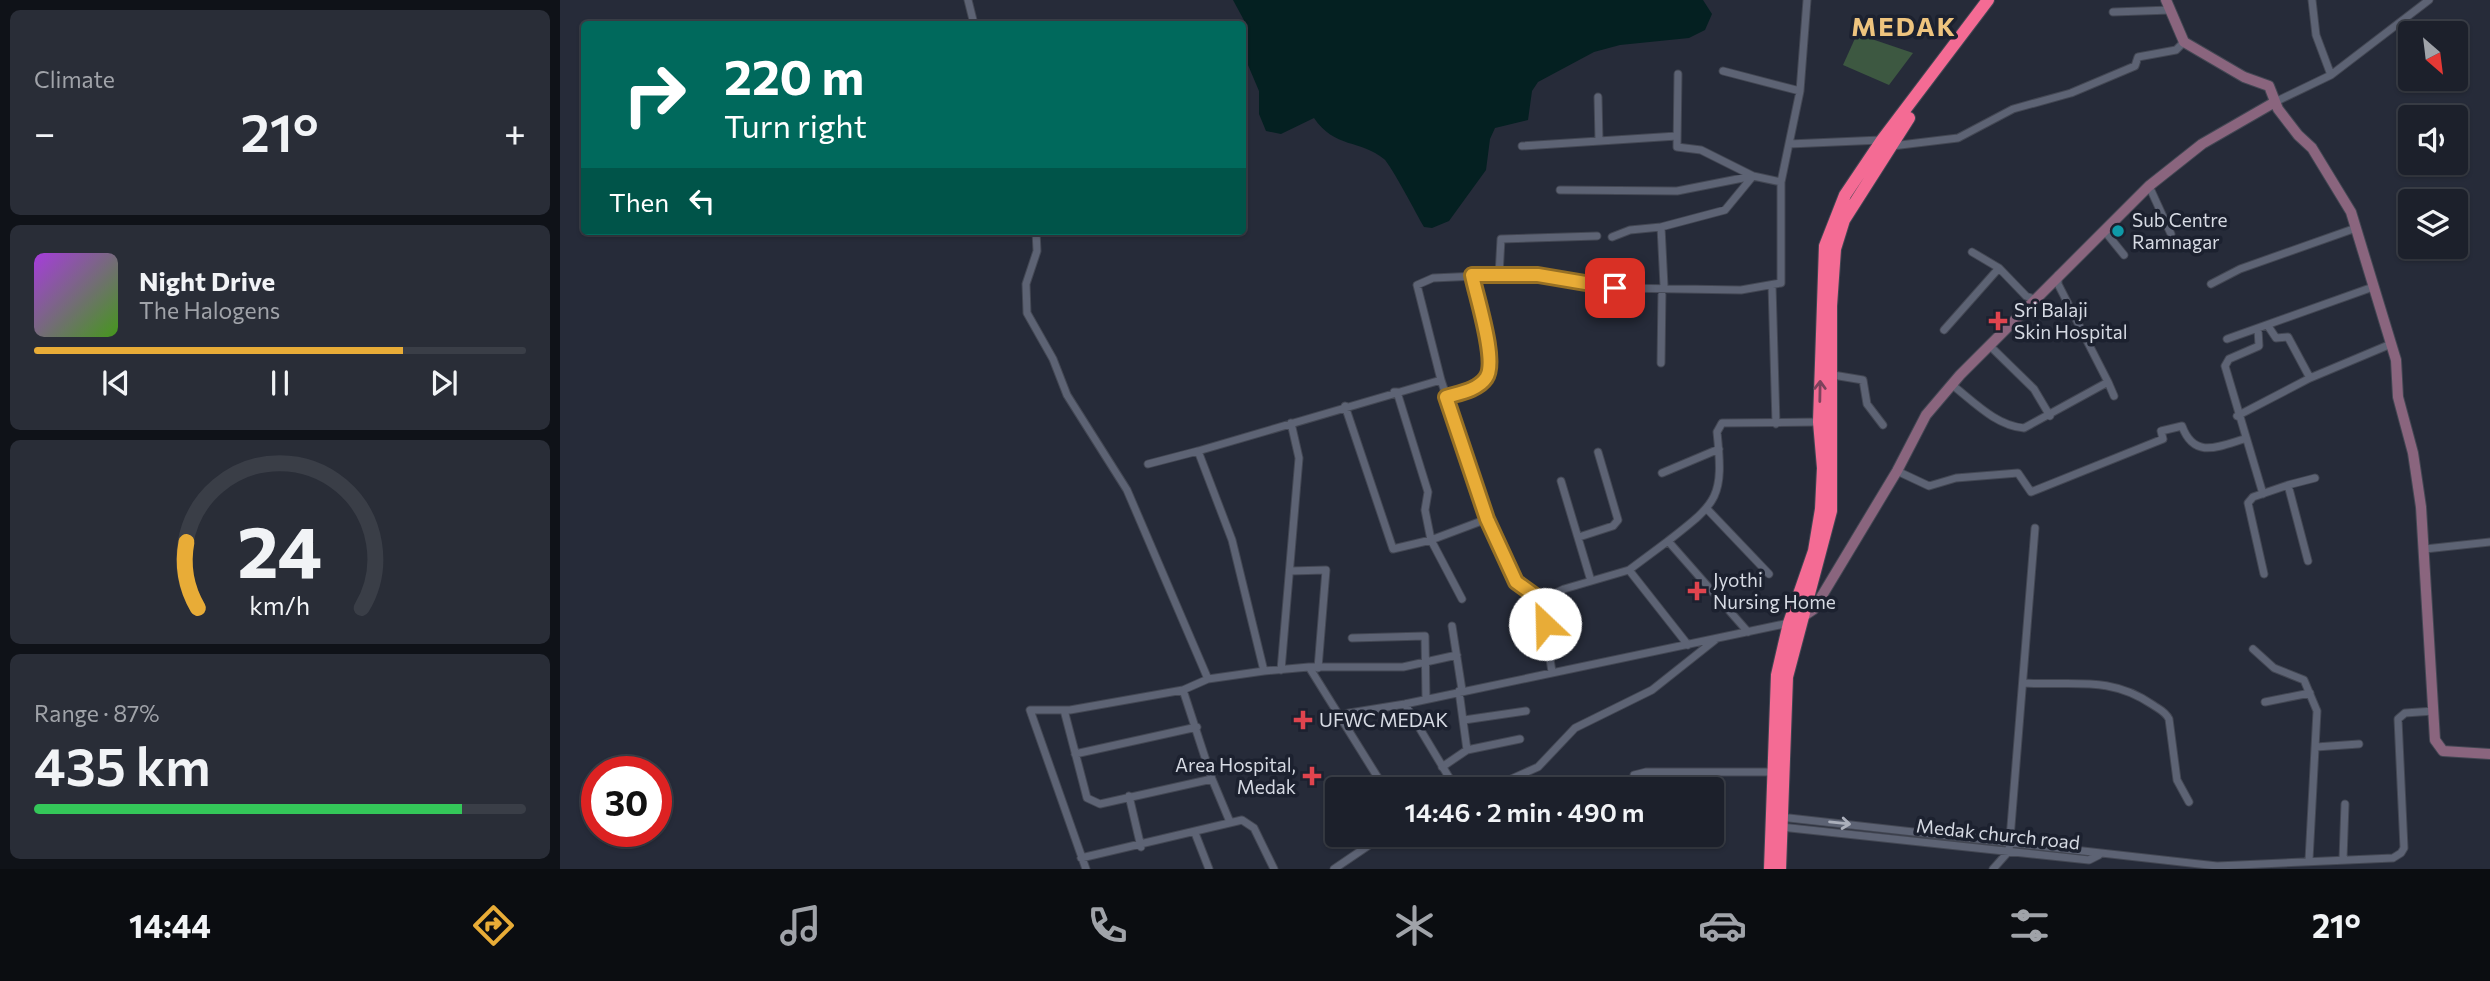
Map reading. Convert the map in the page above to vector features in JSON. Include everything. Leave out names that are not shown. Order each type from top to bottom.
[{"type":"highway","points":[[1770,869],[1777,822],[1787,677],[1823,552],[1831,511],[1832,306],[1839,235],[1844,219],[1885,143],[1988,0]]},
{"type":"highway","points":[[1780,869],[1774,772],[1777,675],[1789,624],[1814,551],[1822,509],[1823,468],[1819,422],[1825,246],[1845,195],[1998,0]]},
{"type":"street","points":[[968,0],[973,21]]},
{"type":"street","points":[[1552,672],[1541,600],[1516,582],[1487,519],[1446,397],[1416,289],[1419,283],[1433,278],[1472,275],[1538,275],[1615,288],[1741,290],[1781,283],[1781,181],[1800,91],[1807,0]]},
{"type":"street","points":[[2312,0],[2316,35],[2331,75]]},
{"type":"street","points":[[1337,715],[1405,704],[1460,690],[1715,640],[1789,624],[1802,618],[1814,609],[1897,471],[1926,415],[1951,384],[2058,274],[2149,186],[2202,144],[2276,102],[2331,75],[2429,0]]},
{"type":"street","points":[[2113,12],[2169,5],[2184,43],[2244,77],[2269,86],[2276,102],[2298,135],[2312,148],[2351,212],[2391,344],[2404,427],[2413,453],[2425,549],[2438,747],[2443,751],[2490,754]]},
{"type":"street","points":[[1789,144],[1885,143],[1958,138],[2013,109],[2093,85],[2135,66],[2138,57],[2176,50],[2184,43]]},
{"type":"street","points":[[1723,71],[1800,91]]},
{"type":"street","points":[[1678,74],[1677,147],[1701,150],[1753,176],[1781,181]]},
{"type":"street","points":[[1598,97],[1599,141]]},
{"type":"street","points":[[1522,146],[1677,136]]},
{"type":"street","points":[[1560,190],[1677,191],[1753,176]]},
{"type":"street","points":[[1612,237],[1630,230],[1661,228],[1725,210],[1753,176]]},
{"type":"street","points":[[2149,186],[2171,234]]},
{"type":"street","points":[[2109,225],[2107,234],[2124,255]]},
{"type":"street","points":[[1661,228],[1664,286],[1661,363]]},
{"type":"street","points":[[2211,284],[2240,269],[2356,228]]},
{"type":"street","points":[[1036,235],[1037,251],[1026,284],[1027,313],[1053,359],[1067,395],[1127,491],[1208,679]]},
{"type":"street","points":[[1499,275],[1501,239],[1597,236]]},
{"type":"street","points":[[1972,252],[1999,268],[2026,296],[2034,299]]},
{"type":"street","points":[[1944,330],[1999,268]]},
{"type":"street","points":[[2058,274],[2058,284],[2114,396]]},
{"type":"street","points":[[1446,397],[1478,385],[1486,379],[1489,371],[1489,348],[1472,275]]},
{"type":"street","points":[[1772,285],[1776,424]]},
{"type":"street","points":[[2227,339],[2373,287]]},
{"type":"street","points":[[2268,326],[2276,338],[2288,337],[2310,378]]},
{"type":"street","points":[[2258,329],[2259,346],[2226,363],[2237,416],[2263,494]]},
{"type":"street","points":[[2237,416],[2310,378],[2391,344]]},
{"type":"street","points":[[1989,345],[2034,389],[2050,416]]},
{"type":"street","points":[[1833,375],[1863,380],[1867,404],[1884,425]]},
{"type":"street","points":[[1148,464],[1441,380]]},
{"type":"street","points":[[1951,384],[2010,427],[2024,428],[2108,382]]},
{"type":"street","points":[[1394,393],[1397,392],[1428,492],[1426,510],[1431,540],[1462,599]]},
{"type":"street","points":[[1345,406],[1393,549],[1431,540],[1487,519]]},
{"type":"street","points":[[1541,600],[1629,570],[1708,510],[1717,488],[1717,432],[1722,423],[1819,422]]},
{"type":"street","points":[[1281,670],[1299,458],[1291,423]]},
{"type":"street","points":[[1897,471],[1929,486],[1956,478],[2018,473],[2031,492],[2163,439],[2161,431],[2178,424],[2191,442],[2199,447],[2215,448],[2244,439]]},
{"type":"street","points":[[1662,473],[1719,449]]},
{"type":"street","points":[[1198,451],[1232,540],[1264,671]]},
{"type":"street","points":[[1579,537],[1613,526],[1618,520],[1598,452]]},
{"type":"street","points":[[2264,574],[2248,503],[2263,494],[2315,478]]},
{"type":"street","points":[[1561,481],[1591,581]]},
{"type":"street","points":[[2288,485],[2308,561]]},
{"type":"street","points":[[1708,510],[1769,575]]},
{"type":"street","points":[[1993,869],[2009,851],[2012,778],[2023,683],[2035,528]]},
{"type":"street","points":[[1668,541],[1748,632]]},
{"type":"street","points":[[2425,549],[2490,542]]},
{"type":"street","points":[[1290,570],[1326,570],[1318,668]]},
{"type":"street","points":[[1629,570],[1688,645]]},
{"type":"street","points":[[1452,626],[1467,750]]},
{"type":"street","points":[[1352,638],[1425,636],[1423,665],[1426,699]]},
{"type":"street","points":[[1516,777],[1538,767],[1575,728],[1653,690],[1715,640]]},
{"type":"street","points":[[2252,649],[2274,668],[2299,676],[2317,711],[2309,860]]},
{"type":"street","points":[[1086,869],[1030,710],[1064,710],[1183,690],[1208,679],[1264,671],[1309,667],[1423,665],[1457,655]]},
{"type":"street","points":[[1309,667],[1377,777]]},
{"type":"street","points":[[2023,683],[2107,684],[2137,693],[2165,711],[2169,719],[2177,780],[2189,802]]},
{"type":"street","points":[[1183,690],[1212,779],[1230,822]]},
{"type":"street","points":[[2265,702],[2310,693]]},
{"type":"street","points":[[1405,704],[1448,777]]},
{"type":"street","points":[[1064,710],[1087,798],[1092,803],[1100,804],[1212,779]]},
{"type":"street","points":[[1464,720],[1526,710]]},
{"type":"street","points":[[2099,855],[2217,867],[2273,865],[2309,860],[2393,858],[2404,848],[2398,719],[2405,713],[2434,711]]},
{"type":"street","points":[[1074,754],[1197,727]]},
{"type":"street","points":[[1442,767],[1467,750],[1521,739]]},
{"type":"street","points":[[2316,747],[2359,744]]},
{"type":"street","points":[[1634,777],[1646,772],[1774,772]]},
{"type":"street","points":[[1129,796],[1141,847]]},
{"type":"street","points":[[2343,859],[2345,804]]},
{"type":"street","points":[[1081,858],[1141,847],[1242,820],[1254,828],[1274,869]]},
{"type":"street","name":"Medak church road","points":[[1777,822],[2010,841],[2092,850],[2099,855],[2089,860],[1777,822]]},
{"type":"street","points":[[1195,833],[1209,869]]},
{"type":"street","points":[[1334,869],[1366,847]]},
{"type":"green space","points":[[1857,34],[1913,53],[1889,85],[1843,65]]},
{"type":"shaded area","points":[[1233,0],[1703,0],[1712,14],[1705,30],[1689,38],[1620,45],[1594,52],[1538,82],[1532,91],[1528,120],[1495,128],[1490,139],[1486,170],[1449,221],[1432,228],[1424,227],[1387,163],[1375,153],[1330,134],[1314,118],[1281,134],[1266,131],[1259,114],[1259,91],[1246,60],[1244,21]]},
{"type":"place","name":"Sub Centre Ramnagar","points":[[2118,231]]},
{"type":"place","name":"Sri Balaji Skin Hospital","points":[[1998,321]]},
{"type":"place","name":"Jyothi Nursing Home","points":[[1697,591]]},
{"type":"place","name":"UFWC MEDAK","points":[[1303,720]]},
{"type":"place","name":"Area Hospital, Medak","points":[[1312,776]]},
{"type":"district","name":"MEDAK","points":[[1904,27]]},
{"type":"route","points":[[1545,624],[1541,600],[1523,590],[1516,582],[1487,519],[1446,397],[1478,385],[1486,379],[1489,371],[1489,348],[1472,275],[1538,275],[1615,288]]}]
